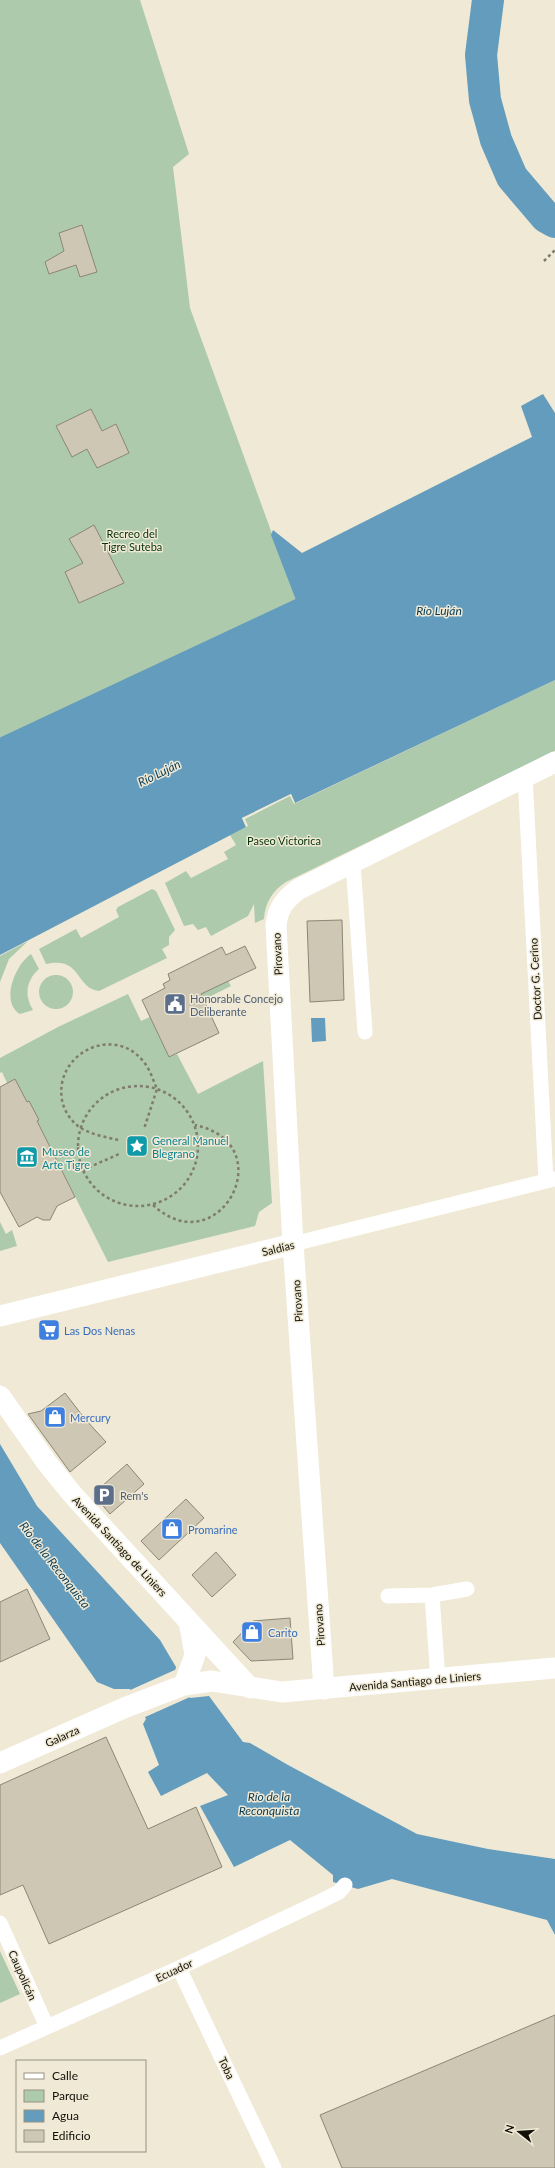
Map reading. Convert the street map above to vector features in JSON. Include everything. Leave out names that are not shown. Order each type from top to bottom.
[{"type":"street","points":[[366,1032],[353,863],[555,762]]},
{"type":"street","name":"Doctor G. Cerino","points":[[525,776],[550,1180]]},
{"type":"street","name":"Pirovano","points":[[324,1689],[293,1244],[276,933],[278,914],[283,902],[299,889],[353,863]]},
{"type":"street","name":"Saldías","points":[[0,1316],[550,1180]]},
{"type":"street","name":"Avenida Santiago de Liniers","points":[[0,1396],[47,1463],[73,1495],[250,1688]]},
{"type":"street","points":[[388,1596],[432,1595],[467,1590]]},
{"type":"street","points":[[432,1595],[438,1680]]},
{"type":"street","points":[[184,1685],[191,1671],[195,1655],[189,1621]]},
{"type":"street","name":"Avenida Santiago de Liniers","points":[[184,1685],[212,1681],[282,1692],[438,1680],[555,1668]]},
{"type":"street","name":"Galarza","points":[[0,1763],[124,1708],[184,1685]]},
{"type":"street","name":"Ecuador","points":[[0,2048],[180,1968],[319,1902],[339,1892],[345,1886]]},
{"type":"street","name":"Caupolicán","points":[[0,1923],[47,2027]]},
{"type":"street","name":"Toba","points":[[180,1968],[274,2168]]},
{"type":"path","points":[[544,261],[555,250]]},
{"type":"path","points":[[118,1140],[81,1128],[67,1113],[63,1105],[61,1088],[63,1079],[70,1064],[82,1052],[106,1044],[123,1047],[131,1051],[144,1062],[157,1089],[144,1129]]},
{"type":"path","points":[[132,1086],[157,1089],[169,1094],[182,1104],[195,1125],[198,1138],[198,1154],[191,1175],[177,1192],[166,1200],[153,1205],[128,1206],[109,1199],[94,1187],[83,1170],[78,1151],[81,1128],[92,1108],[111,1092],[132,1086]]},
{"type":"path","points":[[153,1205],[173,1218],[194,1222],[220,1212],[234,1194],[238,1181],[238,1167],[231,1148],[214,1132],[195,1125]]},
{"type":"path","points":[[83,1170],[119,1154]]},
{"type":"green space","name":"Recreo del Tigre Suteba","points":[[0,0],[140,0],[189,154],[173,167],[190,308],[299,608],[293,614],[160,674],[150,687],[44,729],[0,750]]},
{"type":"green space","name":"Paseo Victorica","points":[[555,680],[555,751],[286,882],[273,893],[270,898],[264,919],[255,923],[254,904],[248,916],[211,936],[206,927],[198,930],[193,924],[184,926],[165,883],[186,871],[191,878],[228,859],[224,852],[236,845],[230,835],[246,827],[242,818],[291,794],[296,803]]},
{"type":"green space","points":[[152,889],[156,891],[175,930],[169,937],[169,945],[162,949],[167,958],[99,991],[91,989],[72,968],[66,964],[46,964],[39,949],[76,929],[81,938],[119,917],[116,910],[118,907]]},
{"type":"green space","points":[[28,941],[9,959],[0,982],[0,956]]},
{"type":"green space","points":[[31,954],[39,969],[31,978],[28,988],[28,999],[33,1010],[20,1014],[14,1008],[10,993],[15,975],[25,959]]},
{"type":"green space","points":[[53,975],[59,975],[63,976],[70,982],[73,992],[72,999],[66,1006],[59,1009],[53,1009],[49,1008],[42,1002],[39,995],[39,989],[40,985],[46,978]]},
{"type":"green space","points":[[228,981],[231,986],[203,1000],[201,994]]},
{"type":"green space","points":[[128,994],[141,1021],[150,1017],[169,1057],[177,1054],[198,1094],[263,1061],[272,1203],[259,1212],[255,1226],[108,1262],[37,1121],[39,1120],[29,1102],[27,1102],[15,1079],[7,1083],[2,1072],[0,1073],[0,1058],[58,1027]]},
{"type":"green space","points":[[0,1222],[6,1234],[12,1230],[17,1246],[0,1251]]},
{"type":"green space","points":[[0,1951],[20,1994],[0,2003]]},
{"type":"water","name":"Río Luján","points":[[543,394],[555,413],[555,680],[295,803],[291,794],[242,818],[246,827],[0,955],[0,750],[44,729],[150,687],[159,674],[293,614],[299,608],[271,535],[273,530],[302,553],[532,437],[521,406]]},
{"type":"water","points":[[311,1018],[325,1018],[326,1041],[312,1042]]},
{"type":"water","name":"Río de la Reconquista","points":[[0,1444],[37,1506],[160,1640],[176,1667],[174,1676],[190,1698],[209,1696],[243,1742],[250,1743],[417,1834],[488,1849],[555,1859],[555,1935],[547,1920],[392,1879],[358,1889],[333,1882],[333,1875],[290,1840],[234,1867],[200,1806],[228,1795],[207,1773],[161,1796],[148,1772],[159,1765],[143,1724],[146,1719],[130,1689],[114,1689],[97,1682],[0,1543]]},
{"type":"pier","points":[[291,794],[295,803],[294,804],[290,796],[245,819],[248,826],[246,827],[242,818]]},
{"type":"pier","points":[[177,1669],[176,1675],[190,1697],[143,1718],[128,1691]]},
{"type":"building","points":[[82,225],[97,272],[80,277],[76,265],[49,274],[45,262],[64,251],[59,233]]},
{"type":"building","points":[[91,409],[102,431],[116,424],[129,453],[97,468],[87,449],[72,457],[56,426]]},
{"type":"building","points":[[94,525],[124,583],[79,603],[65,572],[83,563],[69,539]]},
{"type":"building","points":[[342,920],[344,1000],[310,1002],[307,921]]},
{"type":"building","name":"Honorable Concejo Deliberante","points":[[245,946],[256,968],[201,994],[219,1033],[169,1057],[142,1000],[165,988],[163,984],[170,980],[168,974],[222,947],[226,955]]},
{"type":"building","name":"Museo de Arte Tigre","points":[[15,1079],[27,1102],[29,1101],[39,1120],[37,1121],[75,1197],[57,1206],[50,1220],[43,1220],[37,1217],[19,1227],[0,1192],[0,1087]]},
{"type":"building","points":[[65,1393],[85,1419],[106,1442],[70,1472],[28,1414],[41,1411]]},
{"type":"building","points":[[127,1464],[144,1484],[110,1514],[93,1494]]},
{"type":"building","name":"Promarine","points":[[186,1499],[204,1518],[159,1560],[141,1541]]},
{"type":"building","points":[[216,1552],[236,1575],[212,1597],[192,1575]]},
{"type":"building","points":[[27,1589],[50,1639],[0,1662],[0,1602]]},
{"type":"building","points":[[290,1618],[293,1659],[251,1661],[233,1642],[253,1621]]},
{"type":"building","points":[[106,1737],[148,1829],[196,1807],[222,1867],[49,1944],[23,1885],[0,1895],[0,1785]]},
{"type":"building","points":[[555,2015],[555,2168],[342,2168],[320,2115]]},
{"type":"waterway","points":[[488,0],[481,55],[485,100],[496,140],[512,177],[546,217],[555,222]]},
{"type":"waterway","points":[[0,748],[322,597]]},
{"type":"place","name":"Honorable Concejo Deliberante","points":[[175,1004]]},
{"type":"place","name":"General Manuel Blegrano","points":[[137,1146]]},
{"type":"place","name":"Museo de Arte Tigre","points":[[27,1157]]},
{"type":"place","name":"Las Dos Nenas","points":[[49,1330]]},
{"type":"place","name":"Mercury","points":[[55,1417]]},
{"type":"place","name":"Rem's","points":[[104,1495]]},
{"type":"place","name":"Promarine","points":[[172,1529]]},
{"type":"place","name":"Carito","points":[[252,1632]]}]
